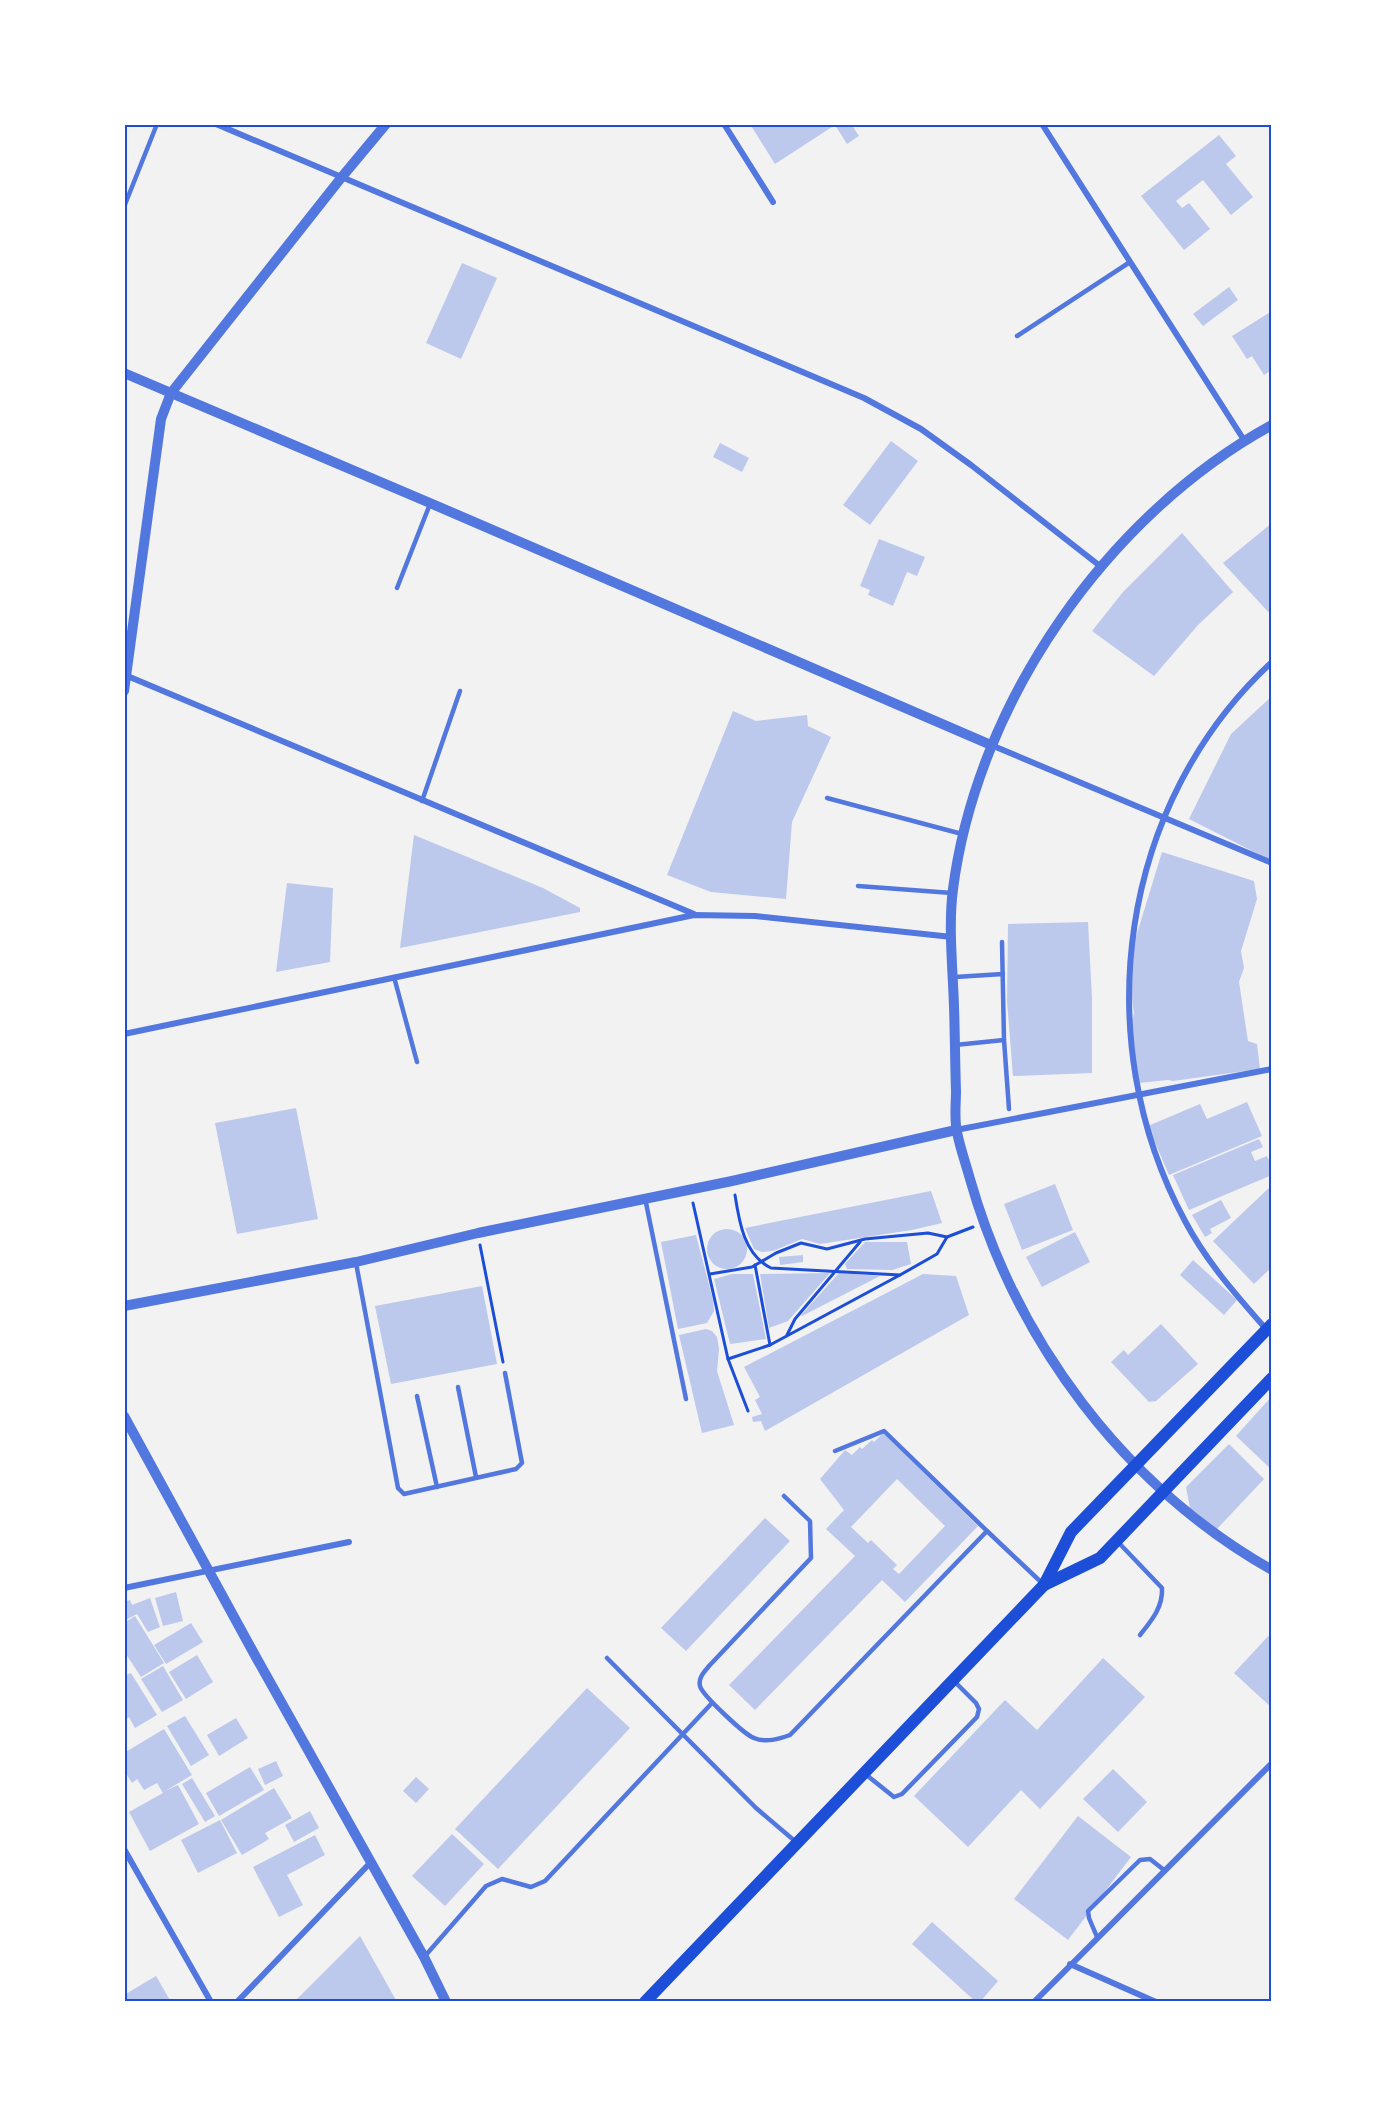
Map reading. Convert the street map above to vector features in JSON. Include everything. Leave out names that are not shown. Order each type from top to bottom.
[{"type":"main road","points":[[645,2001],[1044,1585],[1071,1532],[1269,1327]]},
{"type":"main road","points":[[1044,1585],[1100,1558],[1272,1378]]},
{"type":"street","points":[[216,124],[864,398],[921,429],[971,465],[1100,566]]},
{"type":"street","points":[[124,691],[161,419],[171,393],[386,124]]},
{"type":"street","points":[[724,124],[773,202]]},
{"type":"street","points":[[1042,124],[1244,440]]},
{"type":"street","points":[[124,373],[1272,863]]},
{"type":"street","points":[[1272,425],[1244,440],[1193,477],[1145,518],[1100,566],[1039,651],[991,745],[962,834],[952,893],[956,1130],[983,1224],[1019,1306],[1052,1362],[1092,1416],[1135,1465],[1208,1528],[1272,1570]]},
{"type":"street","points":[[1269,1327],[1222,1278],[1185,1221],[1157,1160],[1138,1095],[1129,1025],[1130,954],[1142,885],[1164,818],[1183,776],[1215,725],[1254,678],[1272,662]]},
{"type":"street","points":[[125,675],[694,915]]},
{"type":"street","points":[[124,1034],[694,915],[755,916],[952,938]]},
{"type":"street","points":[[124,1306],[356,1262],[478,1233],[732,1181],[956,1130],[1272,1069]]},
{"type":"street","points":[[124,1416],[424,1957],[446,2001]]},
{"type":"street","points":[[124,1588],[349,1542]]},
{"type":"street","points":[[1034,2001],[1272,1763]]},
{"type":"street","points":[[124,1849],[211,2001]]},
{"type":"street","points":[[237,2001],[371,1862]]},
{"type":"street","points":[[1070,1964],[1156,2001]]},
{"type":"lane","points":[[124,207],[157,124]]},
{"type":"lane","points":[[1017,336],[1130,262]]},
{"type":"lane","points":[[397,588],[430,503]]},
{"type":"lane","points":[[422,801],[460,691]]},
{"type":"lane","points":[[827,798],[962,834]]},
{"type":"lane","points":[[858,886],[952,893]]},
{"type":"lane","points":[[1002,942],[1004,1040],[1009,1109]]},
{"type":"lane","points":[[954,978],[1003,974]]},
{"type":"lane","points":[[394,977],[417,1062]]},
{"type":"lane","points":[[955,1045],[1004,1040]]},
{"type":"lane","points":[[645,1198],[686,1399]]},
{"type":"lane","points":[[356,1262],[398,1488],[404,1494],[516,1469],[522,1463],[505,1373]]},
{"type":"lane","points":[[458,1387],[476,1477]]},
{"type":"lane","points":[[417,1396],[437,1487]]},
{"type":"lane","points":[[835,1451],[884,1431],[1044,1585]]},
{"type":"lane","points":[[784,1496],[810,1521],[811,1558],[700,1678],[700,1688],[712,1703],[753,1738],[768,1740],[790,1735],[987,1531]]},
{"type":"lane","points":[[1116,1540],[1162,1588],[1163,1600],[1140,1635]]},
{"type":"lane","points":[[607,1658],[756,1808],[797,1843]]},
{"type":"lane","points":[[864,1773],[888,1794],[894,1797],[902,1794],[976,1717],[979,1709],[976,1703],[953,1680]]},
{"type":"lane","points":[[424,1957],[486,1886],[502,1879],[531,1887],[545,1881],[712,1703]]},
{"type":"lane","points":[[1097,1937],[1088,1911],[1140,1860],[1150,1859],[1164,1870]]},
{"type":"path","points":[[732,1181],[741,1230],[759,1262],[771,1268],[900,1275]]},
{"type":"path","points":[[690,1190],[728,1359],[748,1411]]},
{"type":"path","points":[[710,1274],[755,1265],[801,1243],[827,1249],[861,1240],[928,1233],[947,1237],[983,1224]]},
{"type":"path","points":[[728,1359],[770,1345],[900,1275],[937,1254],[947,1237]]},
{"type":"path","points":[[788,1335],[795,1319],[861,1240]]},
{"type":"path","points":[[484,1261],[505,1373]]},
{"type":"path","points":[[755,1265],[770,1345]]},
{"type":"building","points":[[750,124],[856,124],[853,127],[859,136],[847,144],[835,125],[775,164]]},
{"type":"building","points":[[1219,135],[1236,156],[1226,164],[1253,197],[1231,215],[1203,180],[1176,201],[1182,208],[1189,203],[1210,229],[1184,250],[1141,196]]},
{"type":"building","points":[[462,263],[497,278],[461,359],[426,343]]},
{"type":"building","points":[[1229,287],[1238,300],[1203,326],[1193,314]]},
{"type":"building","points":[[1272,311],[1272,370],[1264,375],[1252,356],[1247,359],[1232,336]]},
{"type":"building","points":[[891,441],[918,461],[870,525],[843,505]]},
{"type":"building","points":[[720,443],[749,458],[742,472],[713,457]]},
{"type":"building","points":[[1272,523],[1272,616],[1223,563]]},
{"type":"building","points":[[1182,533],[1233,592],[1198,625],[1154,676],[1092,631],[1123,592]]},
{"type":"building","points":[[879,539],[925,557],[917,576],[907,572],[893,606],[868,595],[870,590],[860,586]]},
{"type":"building","points":[[1272,696],[1272,861],[1189,819],[1231,734]]},
{"type":"building","points":[[733,711],[756,721],[807,715],[808,726],[831,737],[792,822],[786,899],[711,892],[667,875]]},
{"type":"building","points":[[414,835],[543,888],[580,908],[580,912],[400,948]]},
{"type":"building","points":[[1162,852],[1254,881],[1257,899],[1241,951],[1244,968],[1239,982],[1248,1041],[1257,1044],[1260,1069],[1173,1081],[1139,1083],[1131,1026],[1134,1013],[1130,984],[1131,953]]},
{"type":"building","points":[[287,883],[333,888],[330,962],[276,972]]},
{"type":"building","points":[[1088,922],[1092,998],[1092,1073],[1013,1076],[1007,1001],[1008,924]]},
{"type":"building","points":[[1247,1102],[1262,1136],[1169,1175],[1148,1126],[1200,1104],[1207,1119]]},
{"type":"building","points":[[296,1108],[318,1219],[237,1234],[215,1123]]},
{"type":"building","points":[[1259,1139],[1263,1147],[1251,1152],[1255,1161],[1267,1156],[1272,1167],[1272,1175],[1189,1210],[1173,1175]]},
{"type":"building","points":[[1055,1184],[1073,1230],[1022,1250],[1004,1204]]},
{"type":"building","points":[[1272,1185],[1272,1267],[1254,1284],[1213,1241]]},
{"type":"building","points":[[931,1191],[942,1223],[912,1230],[820,1244],[802,1239],[773,1251],[762,1252],[754,1249],[745,1228]]},
{"type":"building","points":[[1221,1200],[1231,1218],[1210,1229],[1212,1233],[1205,1237],[1192,1215]]},
{"type":"building","points":[[727,1229],[741,1235],[747,1249],[741,1263],[727,1269],[713,1263],[707,1249],[713,1235]]},
{"type":"building","points":[[1075,1232],[1090,1262],[1042,1287],[1026,1257]]},
{"type":"building","points":[[696,1235],[714,1311],[707,1323],[678,1329],[661,1242]]},
{"type":"building","points":[[865,1242],[907,1242],[911,1264],[892,1270],[847,1269],[845,1264]]},
{"type":"building","points":[[803,1255],[803,1262],[780,1265],[779,1257]]},
{"type":"building","points":[[1193,1260],[1237,1300],[1224,1315],[1180,1275]]},
{"type":"building","points":[[830,1273],[788,1321],[769,1328],[760,1274]]},
{"type":"building","points":[[839,1273],[880,1276],[802,1316],[801,1315]]},
{"type":"building","points":[[732,1274],[753,1274],[766,1339],[730,1344],[714,1279]]},
{"type":"building","points":[[923,1274],[956,1276],[969,1315],[765,1431],[761,1421],[753,1422],[752,1417],[762,1414],[755,1400],[760,1397],[744,1367]]},
{"type":"building","points":[[482,1286],[497,1364],[391,1384],[375,1306]]},
{"type":"building","points":[[1161,1324],[1198,1364],[1156,1401],[1149,1402],[1111,1362],[1124,1350],[1128,1355]]},
{"type":"building","points":[[706,1329],[712,1331],[717,1337],[719,1349],[717,1371],[734,1425],[702,1433],[679,1335]]},
{"type":"building","points":[[1272,1396],[1272,1470],[1236,1436]]},
{"type":"building","points":[[883,1433],[978,1526],[905,1602],[882,1580],[755,1710],[729,1685],[855,1556],[826,1529],[844,1510],[820,1479],[845,1450],[852,1455],[860,1447],[862,1449],[872,1440],[874,1442]],"holes":[[[897,1479],[945,1526],[899,1574],[893,1569],[897,1565],[871,1540],[868,1543],[851,1527]]]},
{"type":"building","points":[[1229,1444],[1264,1479],[1216,1530],[1190,1508],[1186,1487]]},
{"type":"building","points":[[765,1518],[790,1541],[686,1651],[661,1628]]},
{"type":"building","points":[[176,1592],[183,1621],[163,1626],[155,1598]]},
{"type":"building","points":[[150,1598],[160,1627],[148,1632],[137,1614],[124,1621],[124,1602],[130,1600],[132,1605]]},
{"type":"building","points":[[135,1616],[164,1663],[141,1677],[124,1651],[124,1623]]},
{"type":"building","points":[[191,1623],[203,1642],[166,1664],[154,1645]]},
{"type":"building","points":[[1272,1632],[1272,1708],[1234,1673]]},
{"type":"building","points":[[197,1655],[213,1682],[186,1699],[169,1672]]},
{"type":"building","points":[[1103,1658],[1145,1697],[1040,1809],[1021,1790],[968,1847],[914,1796],[1005,1700],[1037,1730]]},
{"type":"building","points":[[163,1666],[183,1700],[162,1712],[141,1679]]},
{"type":"building","points":[[131,1673],[157,1715],[135,1728],[129,1717],[124,1720],[124,1676]]},
{"type":"building","points":[[587,1688],[630,1728],[498,1869],[455,1829]]},
{"type":"building","points":[[185,1716],[209,1755],[191,1766],[167,1726]]},
{"type":"building","points":[[236,1718],[248,1738],[219,1756],[207,1735]]},
{"type":"building","points":[[164,1729],[192,1775],[165,1791],[178,1785],[199,1824],[150,1851],[129,1812],[163,1793],[157,1783],[144,1790],[137,1779],[132,1783],[124,1770],[124,1764],[127,1762],[124,1753]]},
{"type":"building","points":[[276,1761],[283,1776],[265,1785],[258,1769]]},
{"type":"building","points":[[250,1767],[264,1790],[219,1816],[206,1793]]},
{"type":"building","points":[[1113,1769],[1147,1802],[1118,1832],[1083,1799]]},
{"type":"building","points":[[416,1777],[429,1789],[416,1803],[403,1791]]},
{"type":"building","points":[[192,1778],[215,1816],[205,1822],[182,1784]]},
{"type":"building","points":[[274,1788],[292,1818],[265,1833],[269,1839],[242,1855],[221,1820]]},
{"type":"building","points":[[310,1811],[319,1828],[294,1842],[285,1825]]},
{"type":"building","points":[[1078,1816],[1131,1857],[1068,1940],[1014,1899]]},
{"type":"building","points":[[220,1820],[237,1853],[198,1873],[181,1840]]},
{"type":"building","points":[[452,1834],[484,1864],[445,1906],[412,1876]]},
{"type":"building","points":[[315,1835],[325,1855],[287,1875],[303,1905],[279,1917],[253,1867]]},
{"type":"building","points":[[932,1922],[998,1981],[980,2002],[976,2002],[912,1944]]},
{"type":"building","points":[[360,1936],[397,2002],[294,2002]]},
{"type":"building","points":[[156,1976],[171,2002],[124,2002],[124,1995]]}]
